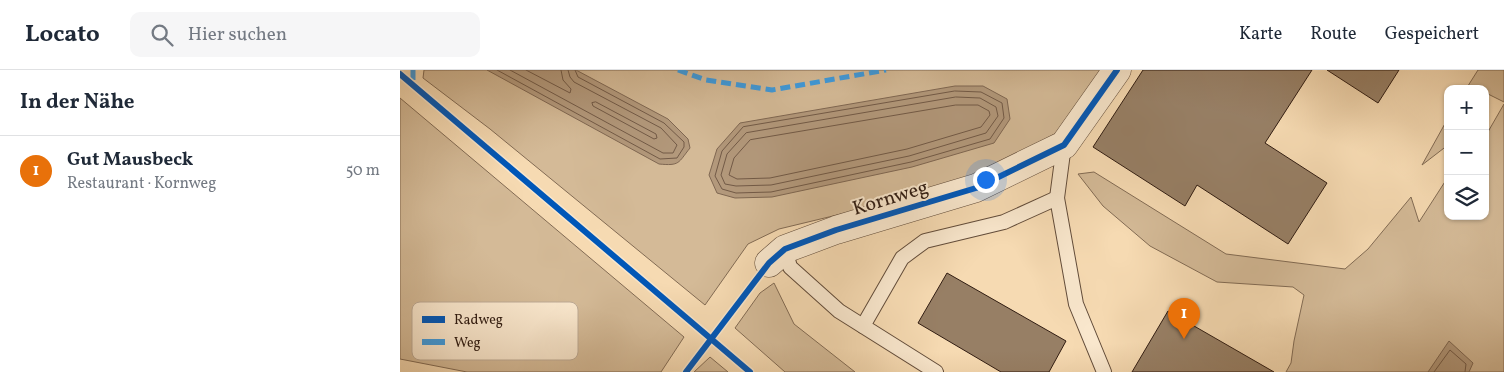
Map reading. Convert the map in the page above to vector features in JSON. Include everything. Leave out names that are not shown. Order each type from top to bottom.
[{"type":"street","name":"Kornweg","points":[[777,256],[836,230],[976,188],[1064,146],[1117,70]]},
{"type":"lane","points":[[1064,146],[1057,198],[1076,304],[1104,372]]},
{"type":"lane","points":[[863,326],[902,258],[925,241],[1004,222],[1057,198]]},
{"type":"lane","points":[[777,256],[839,311],[936,372]]},
{"type":"path","points":[[686,372],[777,256]]},
{"type":"shaded area","points":[[424,70],[1102,70],[1058,132],[1008,161],[943,187],[895,201],[779,229],[748,244],[705,305],[490,129],[423,78]]},
{"type":"shaded area","points":[[1478,70],[1504,70],[1504,102],[1489,94],[1489,85],[1469,85]]},
{"type":"shaded area","points":[[400,98],[684,337],[661,372],[467,372],[400,359]]},
{"type":"shaded area","points":[[1504,104],[1504,372],[1286,372],[1291,363],[1304,295],[1293,287],[1217,282],[1150,246],[1103,206],[1078,174],[1094,172],[1226,254],[1345,269],[1368,249],[1411,197],[1419,222],[1444,183],[1444,220],[1489,220],[1489,130]]},
{"type":"shaded area","points":[[1444,125],[1444,148],[1422,165]]},
{"type":"shaded area","points":[[774,283],[794,324],[855,372],[785,372],[735,328],[760,293]]},
{"type":"shaded area","points":[[710,357],[728,372],[694,372]]},
{"type":"water","points":[[487,70],[576,70],[668,119],[688,139],[690,148],[675,164],[659,164]]},
{"type":"water","points":[[955,86],[983,86],[1007,99],[1010,119],[994,143],[912,167],[772,197],[735,198],[717,193],[709,175],[717,149],[740,123]]},
{"type":"water","points":[[1449,341],[1473,363],[1469,372],[1428,372]]},
{"type":"building","points":[[1143,70],[1312,70],[1265,143],[1327,183],[1288,244],[1197,185],[1185,206],[1093,147]]},
{"type":"building","points":[[1327,70],[1399,70],[1378,103]]},
{"type":"building","points":[[947,273],[1066,341],[1049,372],[1001,372],[918,323]]},
{"type":"building","points":[[1168,311],[1274,372],[1132,372]]},
{"type":"marked path","points":[[413,70],[413,85]]},
{"type":"marked path","points":[[678,70],[706,80],[772,90],[886,70]]},
{"type":"cycle path","points":[[686,372],[769,263],[785,249],[836,230],[976,188],[1064,145],[1117,70]]},
{"type":"cycle path","points":[[400,74],[750,372]]},
{"type":"place","name":"Gut Mausbeck","points":[[1184,339]]}]
